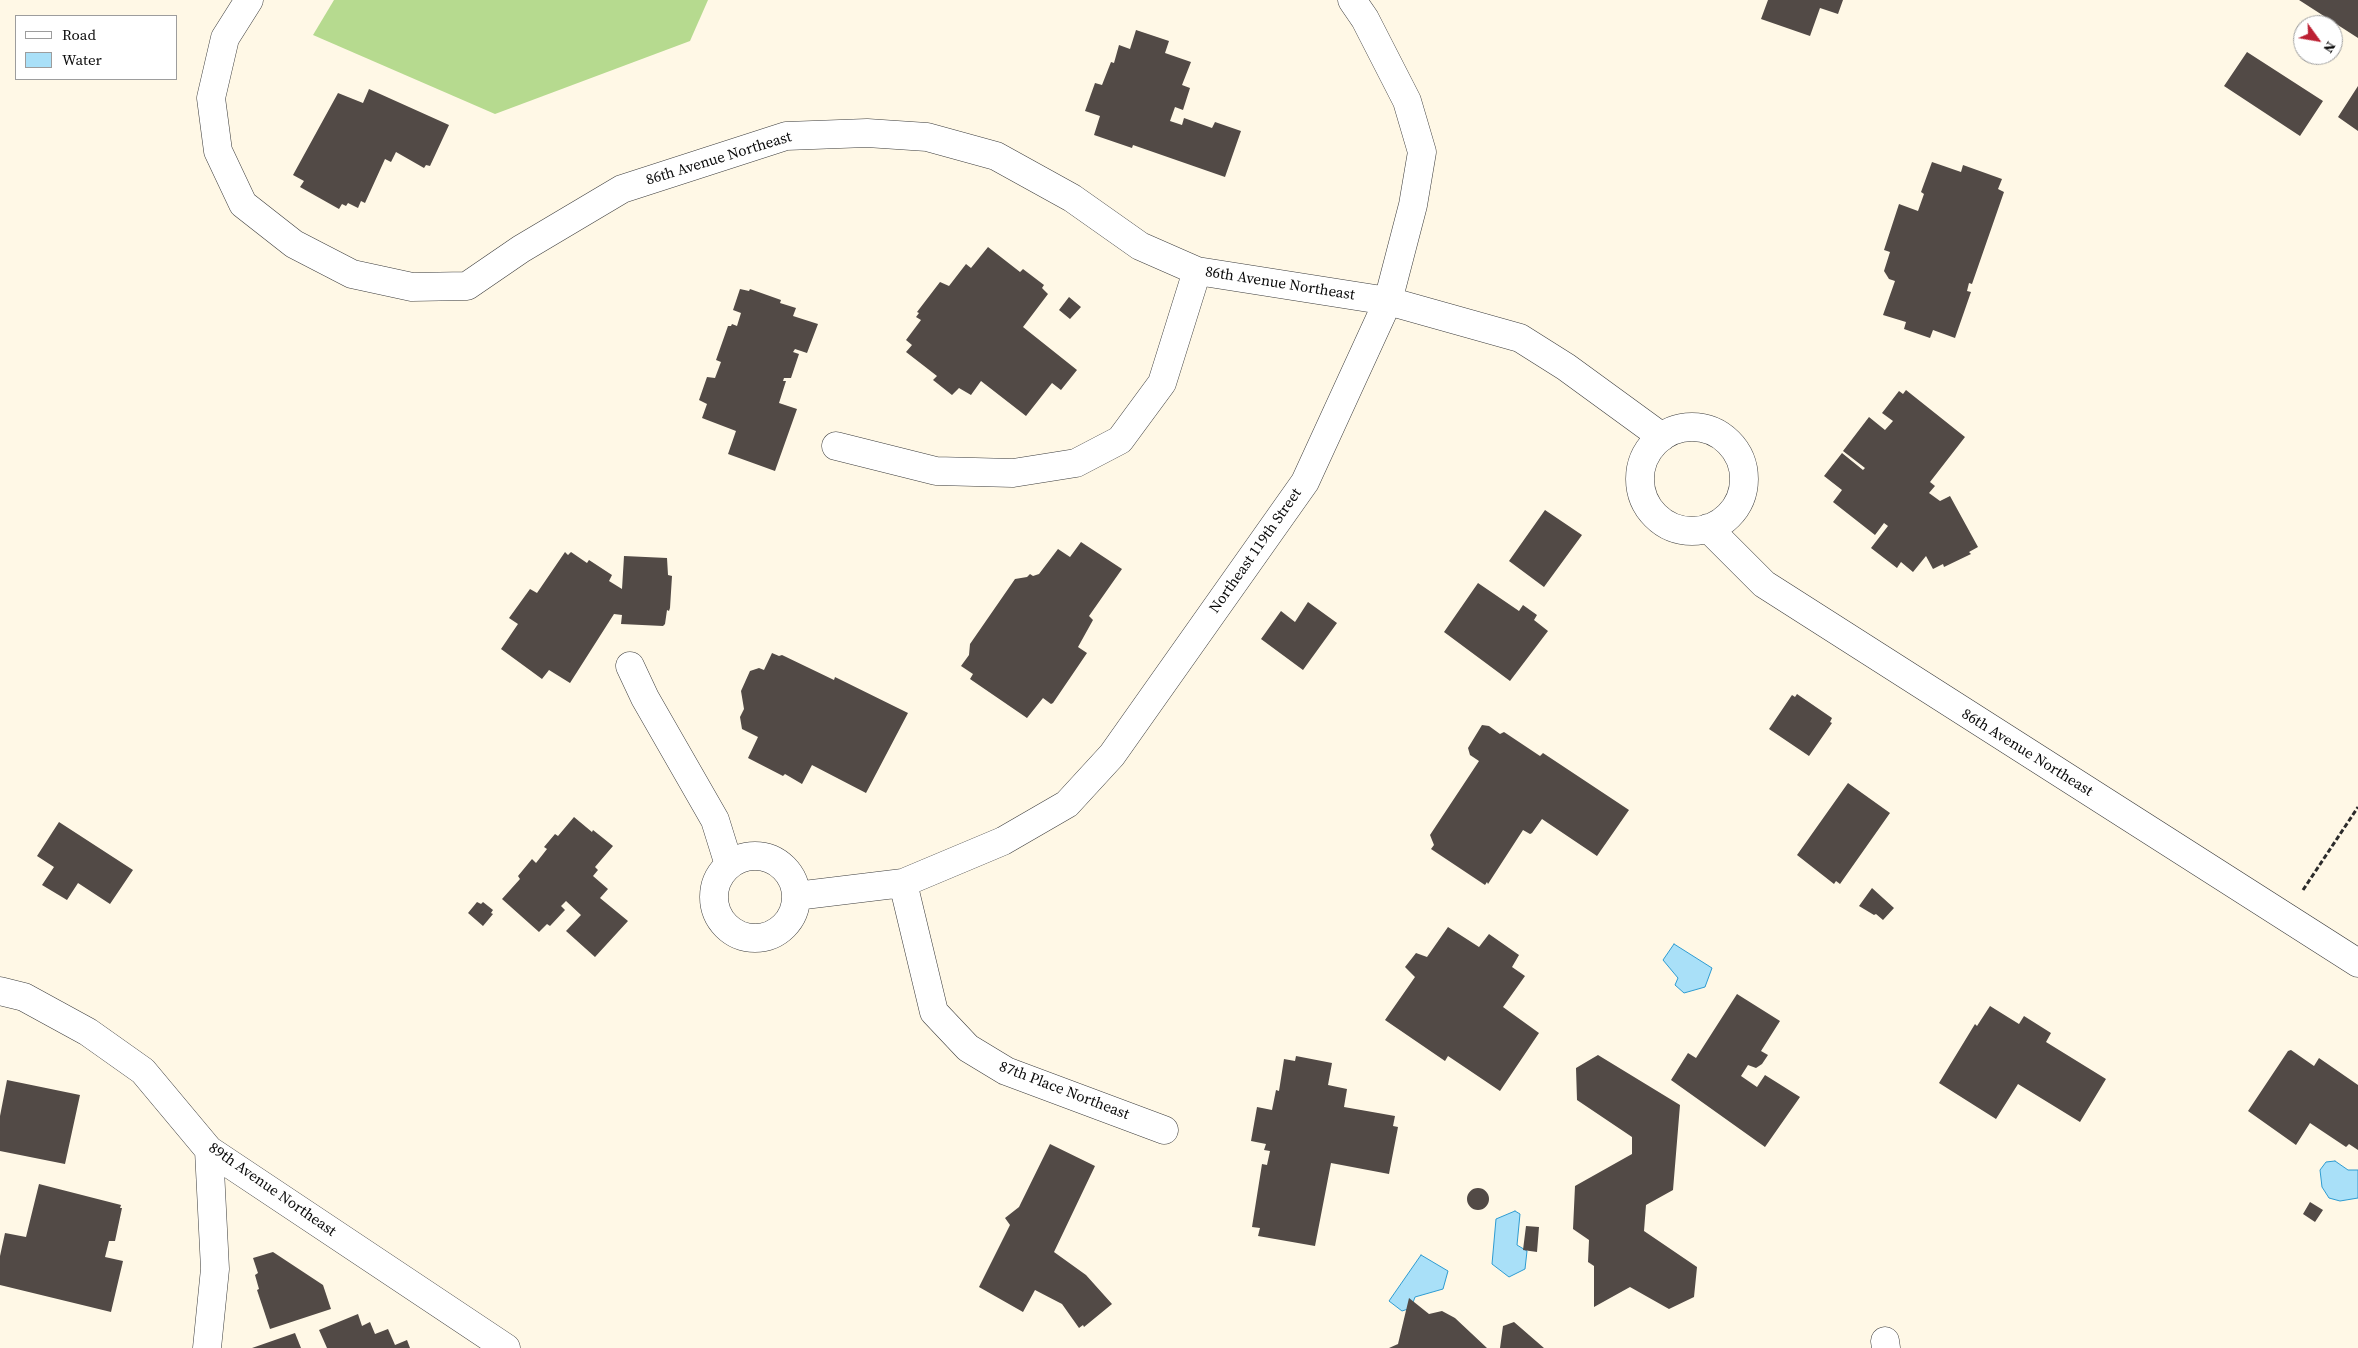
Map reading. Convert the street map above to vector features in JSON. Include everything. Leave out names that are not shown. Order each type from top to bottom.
[{"type":"street","name":"86th Avenue Northeast","points":[[249,0],[225,38],[210,98],[218,151],[243,204],[294,244],[352,274],[412,287],[467,286],[520,249],[622,188],[786,136],[867,133],[927,137],[996,156],[1072,198],[1140,246],[1198,271],[1388,301],[1520,338],[1662,436]]},
{"type":"street","name":"Northeast 119th Street","points":[[796,896],[903,883],[1003,841],[1067,804],[1112,755],[1305,482],[1388,301],[1413,205],[1422,152],[1406,101],[1365,19],[1352,0]]},
{"type":"street","points":[[836,446],[936,471],[1013,473],[1076,463],[1120,440],[1162,383],[1198,271]]},
{"type":"street","points":[[1692,426],[1708,429],[1723,437],[1734,448],[1742,463],[1744,479],[1741,495],[1734,509],[1722,521],[1708,528],[1692,531],[1675,528],[1661,520],[1650,509],[1642,494],[1640,478],[1643,462],[1650,448],[1662,436],[1676,429],[1692,426]]},
{"type":"street","name":"86th Avenue Northeast","points":[[1708,528],[1764,584],[2026,753],[2358,963]]},
{"type":"street","points":[[630,666],[645,698],[715,820],[729,865]]},
{"type":"street","points":[[746,856],[761,856],[774,860],[786,870],[794,882],[796,896],[794,910],[787,923],[776,932],[763,938],[748,938],[734,934],[723,925],[716,912],[713,898],[715,884],[722,871],[746,856]]},
{"type":"street","name":"87th Place Northeast","points":[[903,883],[934,1012],[968,1048],[1006,1071],[1164,1130]]},
{"type":"street","name":"89th Avenue Northeast","points":[[0,991],[24,997],[88,1032],[143,1071],[210,1150],[506,1348]]},
{"type":"street","points":[[207,1348],[215,1269],[210,1150]]},
{"type":"path","points":[[2286,916],[2358,807]]},
{"type":"green space","points":[[334,0],[708,0],[690,41],[495,114],[313,35]]},
{"type":"water","points":[[1674,944],[1712,968],[1705,987],[1684,993],[1675,985],[1678,978],[1663,960]]},
{"type":"water","points":[[2335,1161],[2348,1170],[2358,1170],[2358,1198],[2340,1201],[2329,1198],[2322,1187],[2320,1170],[2326,1162]]},
{"type":"water","points":[[1515,1211],[1520,1214],[1517,1245],[1527,1251],[1525,1269],[1509,1277],[1492,1264],[1496,1219]]},
{"type":"water","points":[[1421,1255],[1448,1271],[1443,1289],[1415,1297],[1411,1308],[1402,1311],[1389,1301]]},
{"type":"building","points":[[1768,0],[1843,0],[1838,14],[1820,8],[1810,36],[1761,19]]},
{"type":"building","points":[[2299,0],[2358,0],[2358,38],[2343,28],[2343,15],[2322,15]]},
{"type":"building","points":[[1136,30],[1169,41],[1165,53],[1191,62],[1182,85],[1190,88],[1183,110],[1175,107],[1170,121],[1182,125],[1184,118],[1212,128],[1215,122],[1241,131],[1225,177],[1133,145],[1132,148],[1094,135],[1100,116],[1085,111],[1095,83],[1102,85],[1111,62],[1114,63],[1119,45],[1130,49]]},
{"type":"building","points":[[2247,52],[2323,101],[2300,136],[2224,86]]},
{"type":"building","points":[[2358,86],[2358,131],[2338,117]]},
{"type":"building","points":[[369,89],[449,125],[430,166],[426,165],[424,168],[396,152],[391,162],[385,159],[365,203],[361,201],[358,208],[348,203],[346,206],[342,204],[339,209],[300,187],[304,181],[293,175],[338,93],[363,103]]},
{"type":"building","points":[[1932,162],[1961,172],[1963,165],[2002,179],[1998,189],[2004,192],[1972,284],[1969,283],[1967,291],[1971,292],[1955,338],[1933,330],[1930,338],[1904,329],[1906,322],[1883,315],[1895,281],[1889,279],[1884,271],[1890,252],[1884,250],[1899,204],[1918,211],[1924,194],[1921,192]]},
{"type":"building","points":[[988,247],[1020,272],[1023,269],[1044,285],[1042,288],[1048,294],[1023,327],[1077,370],[1061,390],[1052,383],[1026,416],[981,381],[971,395],[959,388],[952,395],[933,380],[937,376],[906,352],[912,345],[906,340],[921,320],[916,317],[919,313],[917,312],[940,282],[949,286],[966,264],[971,268]]},
{"type":"building","points":[[740,289],[749,291],[750,289],[781,300],[780,303],[796,308],[793,316],[818,324],[807,353],[795,349],[793,352],[799,354],[791,378],[784,378],[783,381],[786,381],[779,403],[797,409],[775,471],[728,454],[736,431],[702,418],[707,404],[699,400],[707,377],[715,378],[721,362],[716,360],[728,326],[732,324],[737,326],[741,313],[733,310]]},
{"type":"building","points":[[1069,297],[1081,307],[1070,319],[1059,310]]},
{"type":"building","points":[[1906,390],[1965,437],[1930,482],[1935,486],[1929,493],[1940,501],[1950,496],[1978,547],[1969,552],[1971,554],[1944,567],[1943,564],[1933,569],[1926,556],[1913,572],[1901,562],[1897,568],[1871,548],[1888,526],[1884,523],[1875,535],[1833,502],[1842,490],[1824,476],[1842,453],[1863,470],[1865,468],[1843,451],[1869,417],[1885,430],[1893,421],[1882,413],[1899,391],[1903,394]]},
{"type":"building","points":[[1545,510],[1582,535],[1544,587],[1509,561]]},
{"type":"building","points":[[1081,542],[1122,569],[1089,616],[1093,620],[1078,647],[1087,653],[1053,703],[1051,704],[1043,698],[1027,718],[970,679],[973,674],[961,666],[969,655],[970,644],[1015,579],[1027,577],[1030,574],[1033,576],[1039,574],[1058,549],[1070,557]]},
{"type":"building","points":[[565,552],[568,555],[571,552],[587,563],[589,560],[612,575],[609,581],[622,589],[624,556],[667,558],[668,575],[672,576],[670,608],[669,611],[667,610],[665,624],[663,626],[621,624],[622,615],[614,614],[570,683],[549,670],[542,679],[501,649],[518,624],[509,618],[530,589],[537,593]]},
{"type":"building","points":[[1478,583],[1519,611],[1523,605],[1537,615],[1534,620],[1548,631],[1510,681],[1444,632]]},
{"type":"building","points":[[1308,602],[1337,623],[1303,670],[1261,639],[1281,611],[1295,622]]},
{"type":"building","points":[[772,653],[779,656],[782,655],[834,680],[835,677],[908,713],[866,793],[812,765],[802,784],[785,774],[783,776],[748,758],[758,737],[742,729],[740,717],[744,709],[741,691],[750,671],[759,668],[764,670]]},
{"type":"building","points":[[1797,694],[1832,718],[1830,722],[1832,723],[1809,756],[1769,729],[1792,695],[1795,697]]},
{"type":"building","points":[[1482,725],[1489,726],[1500,734],[1504,732],[1540,756],[1543,753],[1629,810],[1597,856],[1542,819],[1532,833],[1530,834],[1523,830],[1488,884],[1487,882],[1485,885],[1431,849],[1434,845],[1430,835],[1479,761],[1470,755],[1468,748]]},
{"type":"building","points":[[1848,783],[1890,813],[1840,884],[1836,881],[1834,884],[1797,855]]},
{"type":"building","points":[[574,817],[613,846],[595,867],[598,870],[593,876],[608,889],[600,898],[628,921],[595,957],[566,931],[581,915],[566,901],[561,906],[565,910],[550,926],[547,924],[539,932],[502,899],[520,879],[518,876],[532,859],[536,863],[547,849],[544,847],[555,834],[558,836]]},
{"type":"building","points":[[59,822],[133,870],[110,904],[78,883],[67,900],[42,885],[54,867],[37,856]]},
{"type":"building","points":[[1872,888],[1894,908],[1883,920],[1876,914],[1874,915],[1859,906]]},
{"type":"building","points":[[477,902],[481,904],[483,902],[493,910],[491,913],[493,914],[483,926],[468,913]]},
{"type":"building","points":[[1448,927],[1479,947],[1489,934],[1519,955],[1512,967],[1525,976],[1503,1007],[1539,1033],[1500,1091],[1448,1056],[1445,1061],[1385,1020],[1415,977],[1405,967],[1416,953],[1427,957]]},
{"type":"building","points":[[1737,994],[1780,1021],[1761,1051],[1768,1055],[1762,1064],[1756,1068],[1748,1065],[1741,1076],[1757,1087],[1765,1075],[1800,1097],[1765,1147],[1671,1080],[1688,1053],[1696,1058]]},
{"type":"building","points":[[1990,1006],[2019,1024],[2024,1016],[2051,1033],[2046,1042],[2106,1079],[2080,1122],[2018,1084],[1996,1119],[1939,1083],[1975,1024],[1977,1026]]},
{"type":"building","points":[[2291,1050],[2314,1066],[2319,1058],[2358,1085],[2358,1150],[2349,1144],[2346,1147],[2310,1123],[2296,1145],[2248,1111],[2288,1051]]},
{"type":"building","points":[[1598,1055],[1680,1105],[1673,1190],[1646,1205],[1644,1231],[1697,1267],[1694,1297],[1669,1309],[1630,1287],[1594,1307],[1594,1266],[1588,1262],[1589,1240],[1573,1229],[1575,1186],[1632,1154],[1632,1137],[1577,1100],[1576,1068]]},
{"type":"building","points":[[1296,1056],[1332,1063],[1328,1085],[1347,1089],[1344,1107],[1395,1116],[1393,1126],[1398,1127],[1389,1174],[1331,1163],[1315,1246],[1258,1236],[1260,1228],[1252,1227],[1262,1164],[1267,1165],[1270,1151],[1264,1150],[1266,1144],[1251,1141],[1257,1107],[1272,1110],[1276,1090],[1279,1091],[1284,1059],[1295,1061]]},
{"type":"building","points":[[7,1080],[80,1095],[65,1164],[0,1151],[0,1116]]},
{"type":"building","points":[[1050,1144],[1095,1166],[1054,1252],[1086,1275],[1112,1304],[1084,1327],[1083,1325],[1079,1328],[1062,1304],[1035,1290],[1023,1312],[979,1287],[1010,1225],[1005,1218],[1019,1207]]},
{"type":"building","points":[[39,1184],[121,1205],[115,1241],[109,1241],[105,1257],[123,1261],[111,1312],[0,1285],[0,1256],[5,1233],[26,1237]]},
{"type":"building","points":[[1478,1188],[1488,1195],[1489,1199],[1482,1209],[1478,1210],[1468,1203],[1467,1199],[1474,1189]]},
{"type":"building","points":[[2310,1202],[2323,1210],[2315,1222],[2303,1214]]},
{"type":"building","points":[[1526,1226],[1539,1227],[1537,1252],[1523,1250]]},
{"type":"building","points":[[273,1252],[323,1285],[331,1309],[270,1329],[257,1290],[259,1289],[255,1275],[258,1273],[253,1258]]},
{"type":"building","points":[[1409,1298],[1429,1314],[1442,1311],[1455,1318],[1487,1348],[1389,1348],[1398,1344]]},
{"type":"building","points":[[358,1314],[362,1326],[370,1322],[375,1334],[388,1329],[395,1345],[407,1340],[410,1348],[327,1348],[319,1330]]},
{"type":"building","points":[[1514,1322],[1544,1348],[1500,1348],[1503,1326]]},
{"type":"building","points":[[295,1333],[301,1348],[252,1348]]}]
